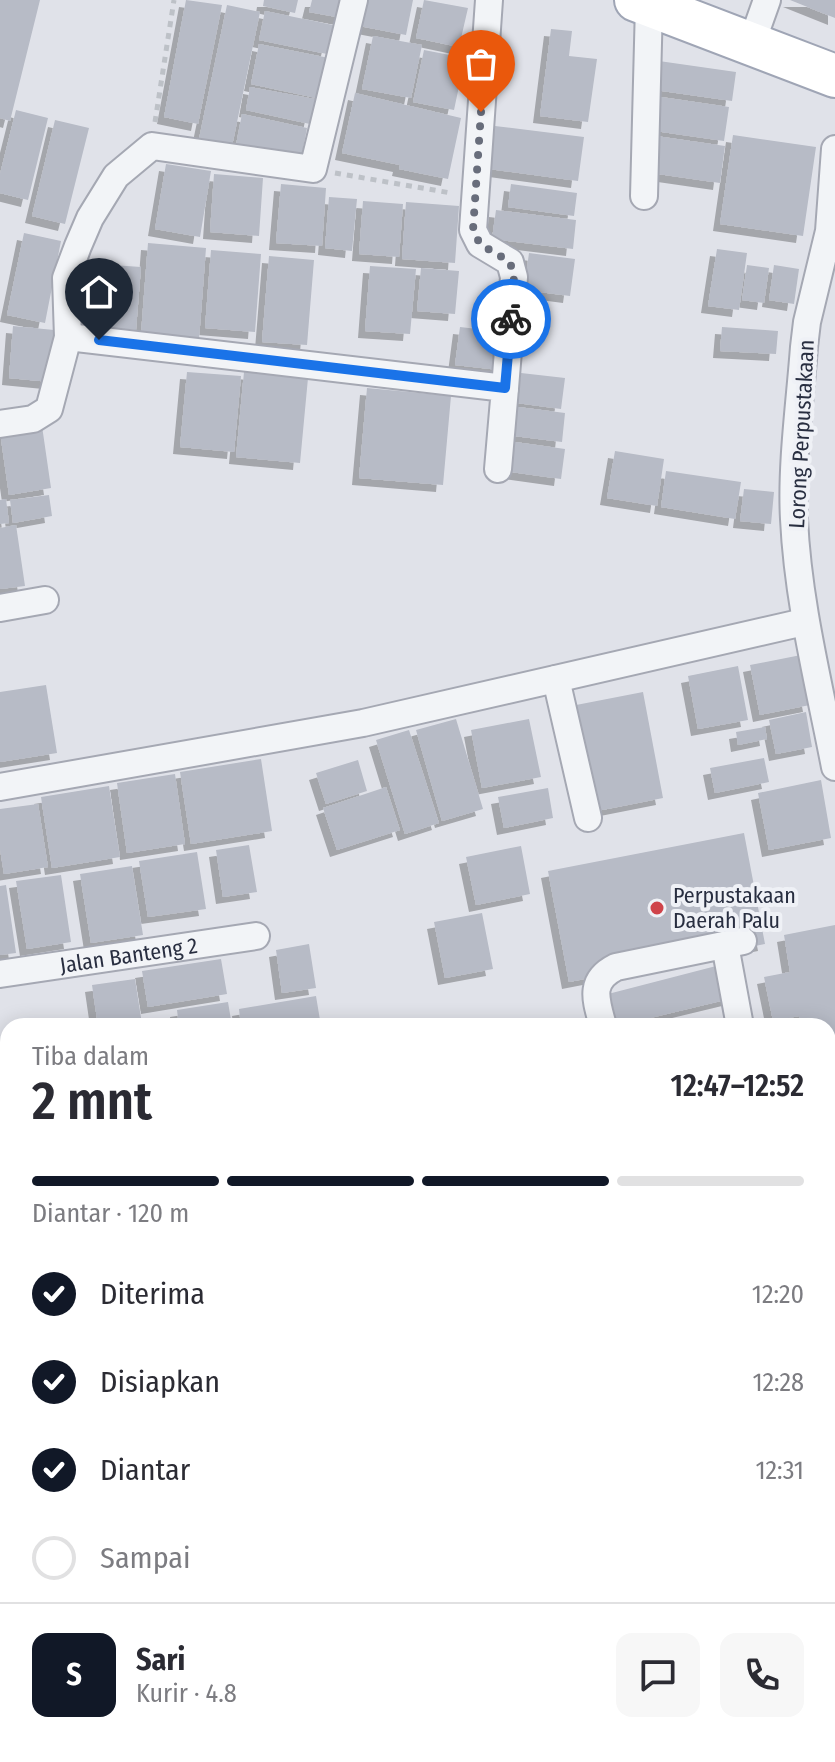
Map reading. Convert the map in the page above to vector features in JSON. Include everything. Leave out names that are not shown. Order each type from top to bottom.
[{"type":"main road","points":[[642,2],[835,76]]},
{"type":"street","points":[[0,424],[33,419],[49,409],[68,337],[66,278],[90,218],[116,176],[152,146],[313,169],[354,0]]},
{"type":"street","points":[[489,0],[473,230],[480,244],[510,262],[514,277],[498,469]]},
{"type":"street","points":[[751,45],[767,0]]},
{"type":"street","points":[[642,2],[644,196]]},
{"type":"street","name":"Lorong Perpustakaan","points":[[835,149],[829,231],[807,322],[793,516],[804,622],[826,676],[835,767]]},
{"type":"street","points":[[68,337],[505,388]]},
{"type":"street","points":[[0,608],[45,600]]},
{"type":"street","points":[[0,787],[363,723],[804,622]]},
{"type":"street","points":[[556,679],[588,818]]},
{"type":"street","name":"Jalan Banteng 2","points":[[0,974],[256,936]]},
{"type":"street","points":[[602,1018],[596,985],[602,974],[616,967],[734,943],[739,1018]]},
{"type":"path","points":[[152,146],[174,0]]},
{"type":"path","points":[[313,169],[476,197]]},
{"type":"building","points":[[0,0],[40,0],[10,121],[0,118]]},
{"type":"building","points":[[186,0],[222,5],[198,124],[164,117]]},
{"type":"building","points":[[264,0],[298,0],[295,13],[263,6]]},
{"type":"building","points":[[312,0],[346,0],[342,18],[309,12]]},
{"type":"building","points":[[359,0],[413,0],[406,35],[354,25]]},
{"type":"building","points":[[424,0],[468,8],[459,47],[416,38]]},
{"type":"building","points":[[790,0],[835,0],[835,18]]},
{"type":"building","points":[[227,5],[260,12],[232,146],[199,139]]},
{"type":"building","points":[[265,11],[333,25],[327,54],[259,40]]},
{"type":"building","points":[[551,29],[572,31],[569,56],[597,59],[588,122],[540,116]]},
{"type":"building","points":[[373,36],[422,45],[411,98],[362,89]]},
{"type":"building","points":[[259,44],[329,58],[321,99],[251,84]]},
{"type":"building","points":[[424,50],[465,58],[454,110],[413,102]]},
{"type":"building","points":[[659,61],[736,72],[732,101],[655,90]]},
{"type":"building","points":[[250,87],[315,99],[310,124],[246,110]]},
{"type":"building","points":[[355,93],[461,118],[448,179],[342,153]]},
{"type":"building","points":[[661,97],[729,107],[724,141],[655,131]]},
{"type":"building","points":[[16,110],[48,118],[28,200],[0,193],[0,174]]},
{"type":"building","points":[[242,114],[307,128],[301,159],[236,145]]},
{"type":"building","points":[[55,120],[89,128],[65,224],[32,216]]},
{"type":"building","points":[[495,126],[584,137],[578,181],[489,169]]},
{"type":"building","points":[[733,135],[816,147],[803,236],[720,224]]},
{"type":"building","points":[[656,136],[725,146],[720,183],[651,173]]},
{"type":"building","points":[[166,164],[211,171],[200,237],[155,229]]},
{"type":"building","points":[[214,174],[263,178],[259,236],[210,232]]},
{"type":"building","points":[[281,184],[326,188],[322,246],[276,243]]},
{"type":"building","points":[[511,184],[577,193],[574,216],[508,207]]},
{"type":"building","points":[[329,197],[357,199],[352,251],[325,248]]},
{"type":"building","points":[[363,201],[403,204],[399,257],[359,254]]},
{"type":"building","points":[[406,202],[459,206],[455,263],[402,259]]},
{"type":"building","points":[[496,210],[576,220],[573,249],[492,239]]},
{"type":"building","points":[[24,233],[61,241],[45,323],[7,315]]},
{"type":"building","points":[[148,243],[206,248],[199,339],[141,334]]},
{"type":"building","points":[[717,249],[747,253],[739,310],[708,306]]},
{"type":"building","points":[[211,250],[261,254],[255,332],[205,328]]},
{"type":"building","points":[[529,253],[575,259],[570,296],[524,290]]},
{"type":"building","points":[[269,256],[314,260],[307,345],[262,342]]},
{"type":"building","points":[[98,264],[141,267],[136,330],[92,327]]},
{"type":"building","points":[[747,265],[769,268],[764,303],[742,300]]},
{"type":"building","points":[[774,265],[799,269],[794,304],[769,300]]},
{"type":"building","points":[[370,266],[416,269],[410,334],[365,331]]},
{"type":"building","points":[[421,268],[459,271],[455,314],[417,311]]},
{"type":"building","points":[[13,326],[54,330],[50,382],[9,378]]},
{"type":"building","points":[[460,327],[503,332],[499,370],[455,365]]},
{"type":"building","points":[[722,327],[778,331],[776,354],[720,351]]},
{"type":"building","points":[[187,372],[241,376],[234,452],[180,447]]},
{"type":"building","points":[[244,372],[308,378],[300,463],[236,457]]},
{"type":"building","points":[[521,373],[565,378],[561,409],[517,403]]},
{"type":"building","points":[[367,388],[451,396],[443,485],[359,478]]},
{"type":"building","points":[[518,407],[565,413],[562,442],[514,436]]},
{"type":"building","points":[[42,426],[51,488],[9,495],[0,432]]},
{"type":"building","points":[[515,442],[565,449],[561,479],[511,472]]},
{"type":"building","points":[[615,451],[664,459],[657,506],[607,498]]},
{"type":"building","points":[[666,471],[741,482],[735,519],[661,507]]},
{"type":"building","points":[[744,489],[774,492],[771,524],[740,521]]},
{"type":"building","points":[[49,495],[52,516],[13,523],[10,500]]},
{"type":"building","points":[[6,499],[9,523],[0,524],[0,500]]},
{"type":"building","points":[[16,525],[25,586],[0,589],[0,528]]},
{"type":"building","points":[[801,655],[810,705],[760,715],[750,665]]},
{"type":"building","points":[[738,666],[748,720],[698,729],[688,676]]},
{"type":"building","points":[[46,685],[57,753],[0,762],[0,692]]},
{"type":"building","points":[[643,692],[663,798],[592,812],[571,706]]},
{"type":"building","points":[[806,712],[812,747],[776,754],[769,720]]},
{"type":"building","points":[[456,719],[483,809],[442,821],[416,730]]},
{"type":"building","points":[[529,719],[541,777],[482,788],[471,730]]},
{"type":"building","points":[[765,727],[767,739],[738,745],[736,732]]},
{"type":"building","points":[[409,730],[439,823],[405,834],[376,740]]},
{"type":"building","points":[[764,758],[769,782],[715,793],[710,768]]},
{"type":"building","points":[[261,759],[272,831],[191,844],[180,772]]},
{"type":"building","points":[[358,760],[367,791],[326,804],[316,773]]},
{"type":"building","points":[[175,774],[185,844],[127,853],[117,783]]},
{"type":"building","points":[[821,780],[831,838],[769,850],[758,793]]},
{"type":"building","points":[[109,786],[120,857],[52,868],[41,797]]},
{"type":"building","points":[[386,787],[400,830],[337,850],[323,808]]},
{"type":"building","points":[[548,788],[553,818],[504,828],[498,797]]},
{"type":"building","points":[[38,804],[48,867],[4,874],[0,849],[0,809]]},
{"type":"building","name":"Perpustakaan Daerah Palu","points":[[744,833],[765,944],[569,982],[548,871]]},
{"type":"building","points":[[249,845],[257,892],[223,897],[216,850]]},
{"type":"building","points":[[521,846],[530,894],[476,905],[466,857]]},
{"type":"building","points":[[197,852],[206,909],[148,917],[139,861]]},
{"type":"building","points":[[132,866],[143,935],[91,943],[80,874]]},
{"type":"building","points":[[61,875],[71,942],[27,949],[16,881]]},
{"type":"building","points":[[6,885],[16,953],[0,955],[0,886]]},
{"type":"building","points":[[482,913],[493,969],[445,978],[434,922]]},
{"type":"building","points":[[835,925],[835,1018],[772,1018],[764,977],[790,972],[784,935]]},
{"type":"building","points":[[309,944],[316,988],[282,993],[276,950]]},
{"type":"building","points":[[221,959],[227,994],[148,1007],[142,971]]},
{"type":"building","points":[[720,965],[729,999],[650,1018],[615,1018],[608,994]]},
{"type":"building","points":[[135,979],[141,1018],[97,1018],[92,985]]},
{"type":"building","points":[[316,996],[320,1018],[240,1018],[239,1009]]},
{"type":"building","points":[[228,1002],[231,1018],[178,1018],[177,1010]]},
{"type":"way so far","points":[[481,112],[473,230],[480,244],[510,262],[514,277],[511,319]]},
{"type":"place","name":"Perpustakaan Daerah Palu","points":[[657,908]]},
{"type":"route","points":[[99,340],[505,388],[511,319]]}]
